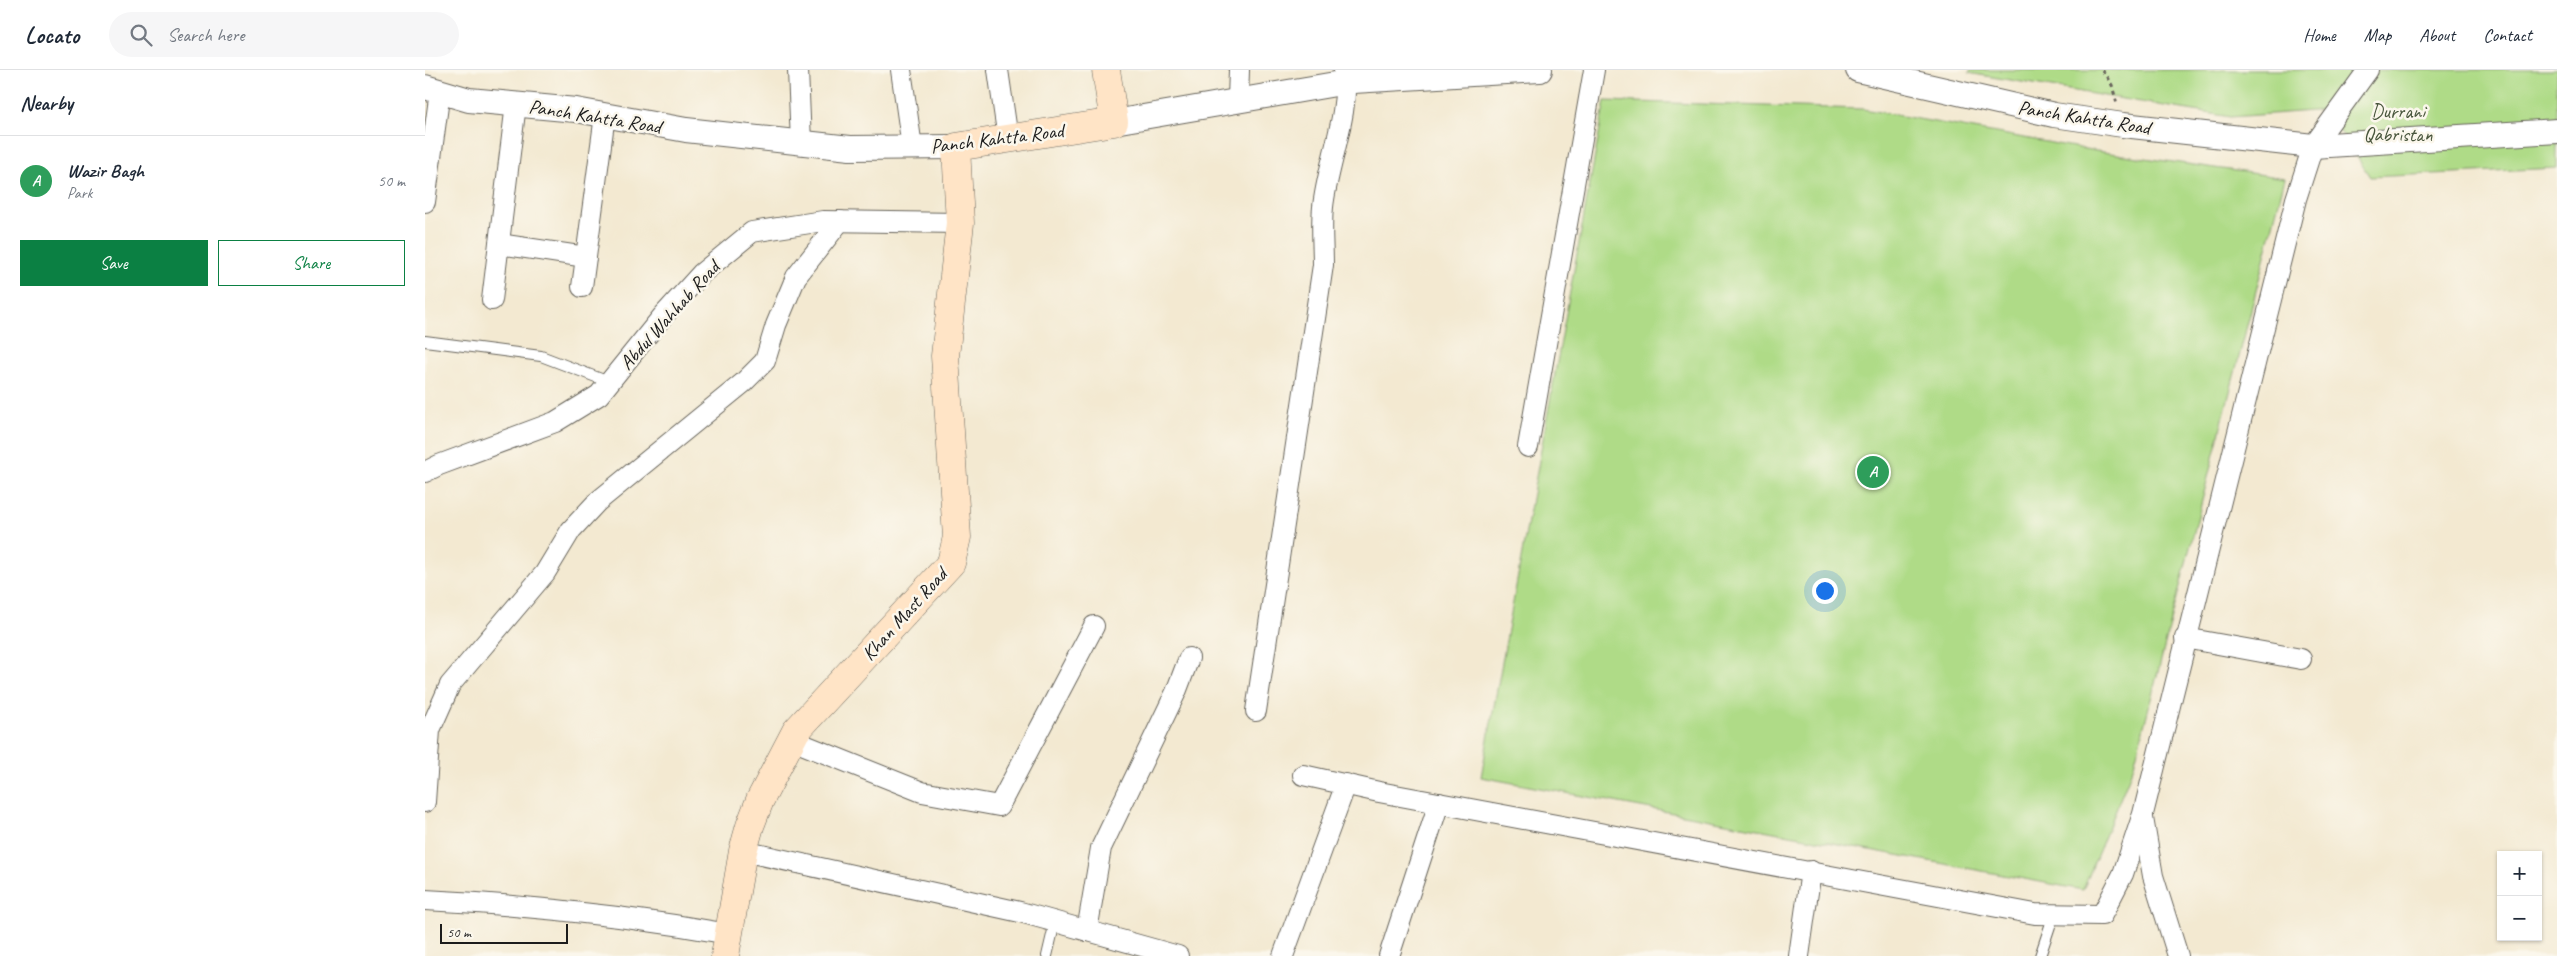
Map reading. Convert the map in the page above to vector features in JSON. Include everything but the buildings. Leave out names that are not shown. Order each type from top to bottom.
[{"type":"main road","points":[[1106,70],[1114,122]]},
{"type":"main road","name":"Panch Kahtta Road","points":[[956,148],[1114,122]]},
{"type":"main road","name":"Khan Mast Road","points":[[727,945],[743,851],[760,800],[796,732],[951,563],[957,537],[945,356],[960,223],[956,148]]},
{"type":"street","points":[[798,70],[801,142]]},
{"type":"street","points":[[901,70],[911,147]]},
{"type":"street","points":[[998,70],[1008,139]]},
{"type":"street","points":[[1238,99],[1239,70]]},
{"type":"street","name":"Panch Kahtta Road","points":[[1114,122],[1238,99],[1346,76],[1540,70]]},
{"type":"street","points":[[1528,447],[1593,70]]},
{"type":"street","name":"Panch Kahtta Road","points":[[1860,70],[2054,115],[2123,125],[2313,146],[2557,132]]},
{"type":"street","points":[[1303,775],[1439,803],[2035,914],[2101,915],[2123,874],[2143,814],[2185,638],[2294,209],[2313,146],[2368,70]]},
{"type":"street","points":[[1256,711],[1323,265],[1323,208],[1346,76]]},
{"type":"street","points":[[425,202],[433,89]]},
{"type":"street","name":"Panch Kahtta Road","points":[[433,89],[469,100],[605,115],[686,130],[850,148],[956,148]]},
{"type":"street","points":[[492,300],[516,104]]},
{"type":"street","points":[[582,287],[605,115]]},
{"type":"street","name":"Abdul Wahhab Road","points":[[425,472],[439,465],[555,422],[599,394],[662,317],[702,273],[752,232],[823,221],[960,223]]},
{"type":"street","points":[[425,802],[430,730],[450,685],[545,573],[571,530],[597,502],[743,383],[765,361],[776,325],[795,277],[839,221]]},
{"type":"street","points":[[499,244],[586,257]]},
{"type":"street","points":[[792,740],[922,792],[999,806],[1095,626]]},
{"type":"street","points":[[2185,638],[2301,659]]},
{"type":"street","points":[[1087,931],[1101,848],[1176,692],[1189,658]]},
{"type":"street","points":[[1283,956],[1346,784]]},
{"type":"street","points":[[1389,956],[1439,803]]},
{"type":"street","points":[[2143,814],[2153,876],[2178,956]]},
{"type":"street","points":[[743,851],[1020,912],[1178,956]]},
{"type":"street","points":[[1799,956],[1811,871]]},
{"type":"street","points":[[425,900],[493,903],[682,925],[727,945]]},
{"type":"lane","points":[[425,341],[541,356],[609,382]]},
{"type":"lane","points":[[2039,956],[2054,914]]},
{"type":"lane","points":[[1047,956],[1055,922]]},
{"type":"path","points":[[2102,70],[2111,85],[2123,125]]},
{"type":"green space","name":"Durrani Qabristan","points":[[1972,70],[2557,70],[2557,168],[2370,177],[2326,110],[2230,117],[1968,73]]},
{"type":"green space","points":[[1605,101],[1863,109],[2096,151],[2285,178],[2134,765],[2083,890],[1481,777]]},
{"type":"place","name":"Wazir Bagh","points":[[1873,472]]}]
